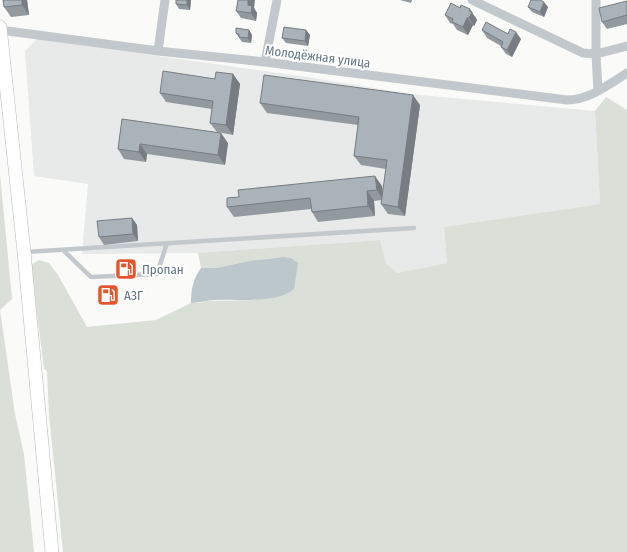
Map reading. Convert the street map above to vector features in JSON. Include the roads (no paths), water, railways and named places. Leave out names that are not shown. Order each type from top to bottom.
[{"type":"main road","points":[[0,27],[24,252],[52,552]]},
{"type":"street","points":[[158,51],[164,0]]},
{"type":"street","points":[[265,62],[277,0]]},
{"type":"street","points":[[472,0],[583,53],[596,54],[627,46]]},
{"type":"street","points":[[596,0],[598,91]]},
{"type":"street","name":"Молодёжная улица","points":[[0,30],[158,51],[265,62],[567,100],[576,100],[598,91],[627,73]]},
{"type":"lane","points":[[24,252],[414,228]]},
{"type":"lane","points":[[63,250],[91,277],[157,274],[167,243]]},
{"type":"place","name":"Пропан","points":[[126,269]]},
{"type":"place","name":"АЗГ","points":[[108,295]]}]
